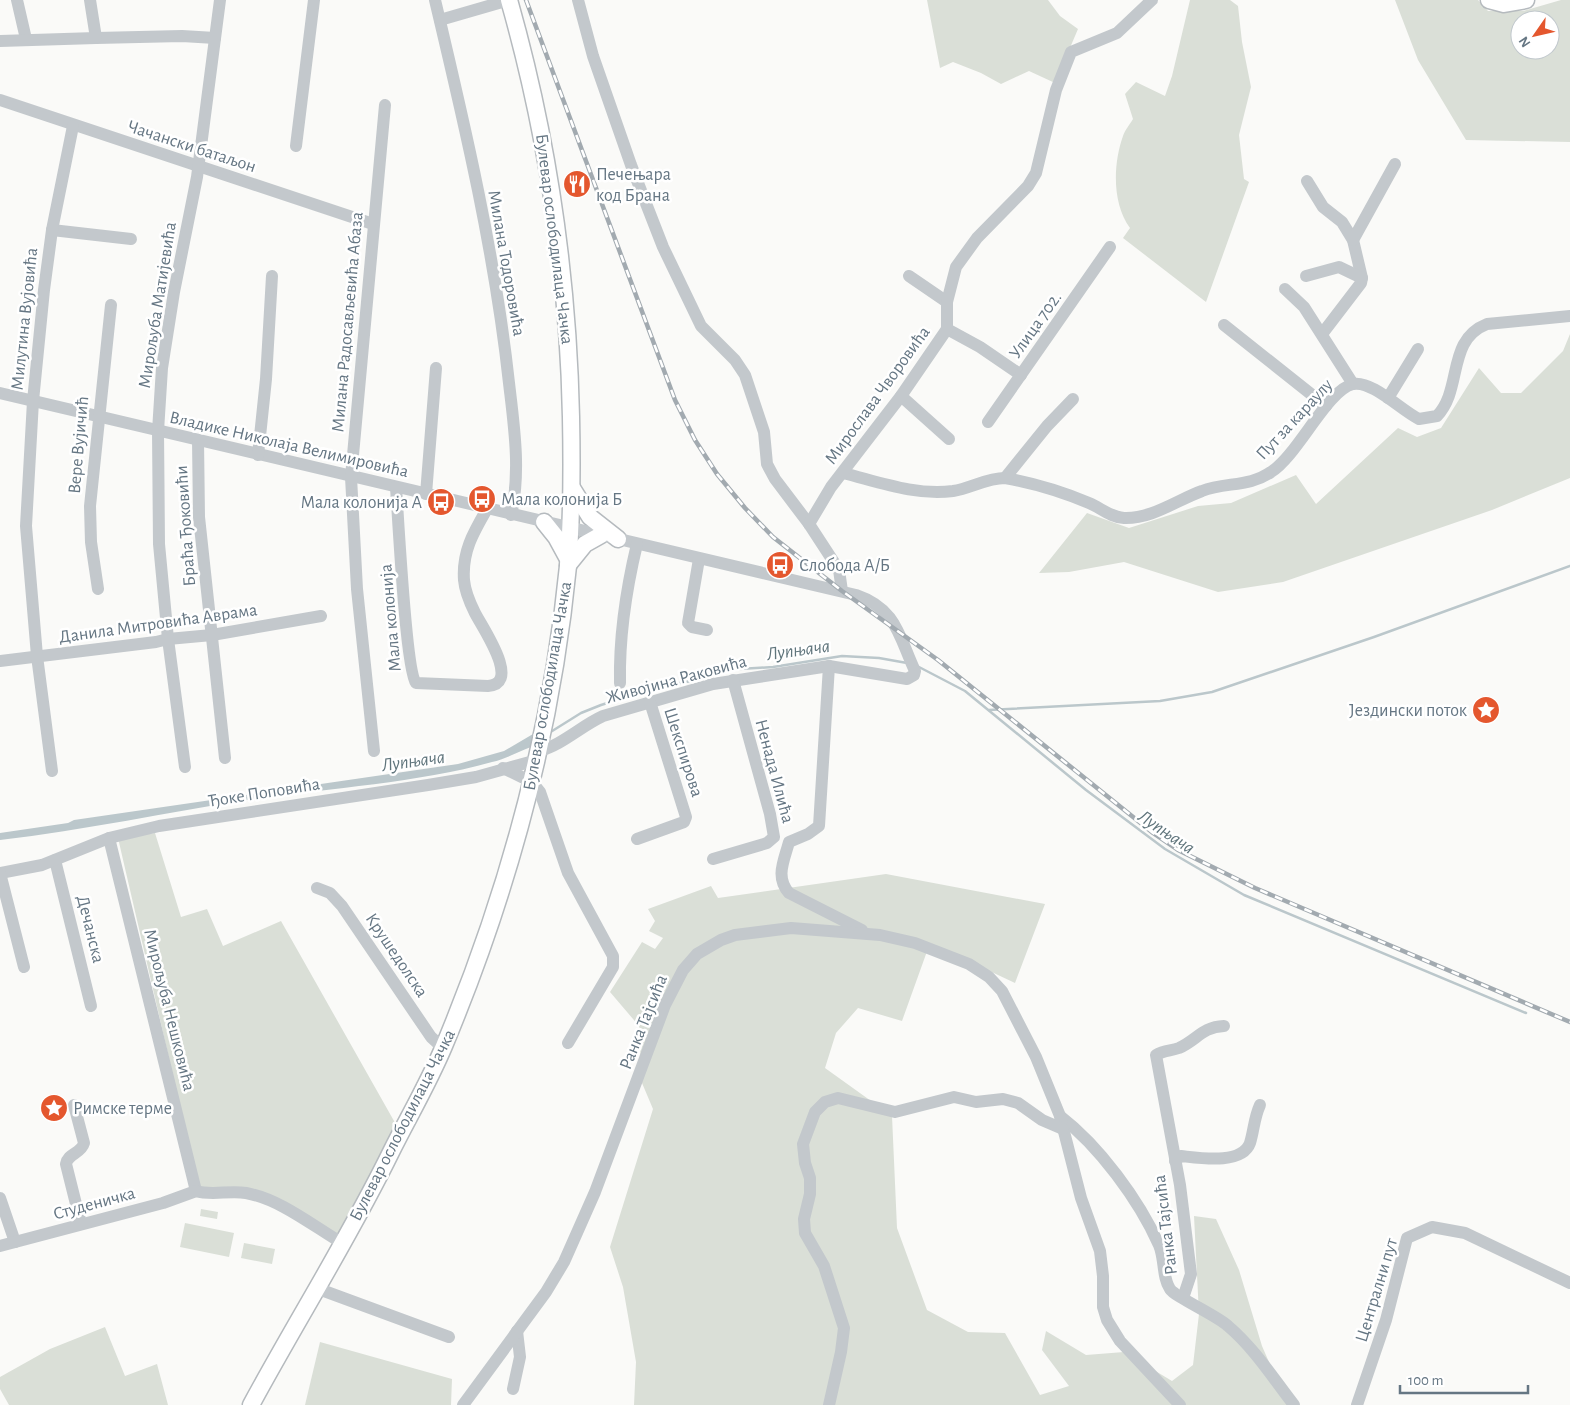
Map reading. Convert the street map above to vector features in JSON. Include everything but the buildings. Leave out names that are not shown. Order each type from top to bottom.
[{"type":"main road","name":"Булевар ослободилаца Чачка","points":[[251,1405],[383,1169],[443,1048],[481,949],[515,844],[538,756],[568,562],[571,494],[570,351],[562,260],[542,135],[525,57],[509,0]]},
{"type":"main road","points":[[1489,0],[1504,4],[1526,0]]},
{"type":"main road","points":[[601,534],[585,544],[568,562],[556,536],[546,522],[564,510],[571,494],[590,517],[618,539]]},
{"type":"street","points":[[17,0],[26,39]]},
{"type":"street","points":[[90,0],[96,38]]},
{"type":"street","name":"Мирољуба Матијевића","points":[[185,766],[168,639],[159,544],[158,431],[165,350],[198,166],[220,0]]},
{"type":"street","points":[[296,146],[314,0]]},
{"type":"street","name":"Милана Тодоровића","points":[[435,0],[458,93],[485,232],[506,358],[515,461],[515,495],[511,515]]},
{"type":"street","points":[[440,20],[509,0]]},
{"type":"street","points":[[578,0],[593,56],[631,165],[663,247],[701,326],[735,360],[745,375],[764,432],[767,464],[841,574],[842,591]]},
{"type":"street","name":"Мирослава Чворовића","points":[[809,524],[831,487],[901,396],[947,329],[947,302],[956,267],[977,238],[1028,186],[1036,173],[1056,90],[1071,52],[1117,33],[1152,0]]},
{"type":"street","points":[[0,41],[182,36],[216,38]]},
{"type":"street","name":"Чачански батаљон","points":[[0,100],[73,126],[373,224]]},
{"type":"street","name":"Милана Радосављевића Абаза","points":[[374,751],[359,608],[351,477],[385,105]]},
{"type":"street","name":"Милутина Вујовића","points":[[52,771],[37,656],[26,526],[33,400],[44,290],[52,230],[73,126]]},
{"type":"street","points":[[1353,240],[1395,164]]},
{"type":"street","points":[[1308,181],[1323,207],[1342,222],[1353,240],[1362,278],[1361,283],[1322,334]]},
{"type":"street","name":"Милутина Вујовића","points":[[52,230],[131,239]]},
{"type":"street","name":"Улица 702.","points":[[988,422],[1110,247]]},
{"type":"street","points":[[1306,276],[1339,267],[1362,278]]},
{"type":"street","points":[[258,455],[266,379],[272,276]]},
{"type":"street","points":[[909,276],[947,302]]},
{"type":"street","points":[[1285,288],[1304,307],[1353,384]]},
{"type":"street","name":"Вере Вујичић","points":[[98,589],[91,542],[90,516],[98,416],[111,305]]},
{"type":"street","name":"Пут за караулу","points":[[843,473],[929,493],[955,491],[998,478],[1005,478],[1091,503],[1109,514],[1124,518],[1146,514],[1202,491],[1222,486],[1247,484],[1271,472],[1296,448],[1326,406],[1343,388],[1353,384],[1367,386],[1419,419],[1433,418],[1441,412],[1448,398],[1462,347],[1475,329],[1487,324],[1570,316]]},
{"type":"street","points":[[1224,326],[1326,406]]},
{"type":"street","points":[[947,329],[980,347],[1021,375]]},
{"type":"street","points":[[1388,398],[1418,348]]},
{"type":"street","points":[[426,494],[436,368]]},
{"type":"street","name":"Владике Николаја Велимировића","points":[[0,393],[511,515],[601,534],[699,559],[842,591],[864,598],[882,609],[900,632],[903,647],[915,671]]},
{"type":"street","points":[[901,396],[949,439]]},
{"type":"street","points":[[1005,478],[1047,426],[1073,399]]},
{"type":"street","name":"Браћа Ђоковићи","points":[[198,440],[199,517],[225,758]]},
{"type":"street","name":"Мала колонија","points":[[396,487],[408,638],[412,677],[416,683],[488,686],[495,685],[500,680],[502,673],[498,658],[469,601],[464,583],[467,544],[486,509]]},
{"type":"street","points":[[620,683],[621,635],[625,603],[637,544]]},
{"type":"street","points":[[699,559],[688,623],[692,627],[707,630]]},
{"type":"street","name":"Данила Митровића Аврама","points":[[0,662],[168,639],[212,636],[321,616]]},
{"type":"street","points":[[829,666],[819,826],[808,834],[789,842],[780,877],[782,886],[789,893],[871,935]]},
{"type":"street","name":"Живојина Раковића","points":[[538,756],[586,724],[603,716],[733,680],[829,666],[907,679],[914,675],[915,671]]},
{"type":"street","name":"Ненада Илића","points":[[713,859],[767,843],[774,837],[770,814],[733,680]]},
{"type":"street","name":"Шекспирова","points":[[637,839],[684,822],[686,817],[650,702]]},
{"type":"street","name":"Ђоке Поповића","points":[[0,873],[42,865],[110,838],[185,822],[476,777],[538,756]]},
{"type":"street","points":[[503,768],[532,782],[542,797],[568,873],[613,956],[613,967],[568,1044]]},
{"type":"street","name":"Мирољуба Нешковића","points":[[110,838],[196,1191]]},
{"type":"street","name":"Дечанска","points":[[55,860],[91,1006]]},
{"type":"street","points":[[0,873],[24,967]]},
{"type":"street","name":"Крушедолска","points":[[317,888],[330,893],[342,906],[431,1037],[443,1048]]},
{"type":"street","name":"Ранка Тајсића","points":[[464,1405],[546,1292],[564,1262],[598,1183],[665,1005],[683,970],[705,948],[721,940],[766,930],[791,928],[871,935],[915,943],[957,958],[995,982],[1019,1021],[1060,1116],[1081,1198],[1100,1251],[1104,1276],[1103,1307],[1107,1320],[1120,1341],[1180,1405]]},
{"type":"street","name":"Ранка Тајсића","points":[[1060,1116],[1099,1155],[1130,1193],[1161,1248],[1170,1289],[1174,1294],[1182,1298],[1191,1274],[1175,1161],[1156,1055],[1165,1050],[1179,1048],[1202,1031],[1215,1026],[1224,1026]]},
{"type":"street","points":[[828,1405],[842,1352],[844,1328],[824,1266],[805,1233],[804,1219],[810,1194],[810,1178],[805,1163],[803,1144],[815,1112],[826,1102],[838,1098],[895,1112],[954,1097],[976,1102],[1003,1099],[1018,1103],[1042,1120],[1064,1129]]},
{"type":"street","points":[[74,1105],[84,1144],[82,1150],[67,1158],[66,1164],[81,1224]]},
{"type":"street","name":"Ранка Тајсића","points":[[1175,1161],[1181,1156],[1211,1159],[1232,1158],[1244,1152],[1250,1143],[1255,1117],[1260,1105]]},
{"type":"street","points":[[196,1191],[206,1194],[236,1192],[253,1195],[273,1203],[342,1243]]},
{"type":"street","name":"Студеничка","points":[[0,1246],[172,1200],[196,1191]]},
{"type":"street","points":[[0,1198],[15,1242]]},
{"type":"street","name":"Централни пут","points":[[1357,1405],[1386,1320],[1407,1238],[1432,1228],[1465,1233],[1570,1283]]},
{"type":"street","points":[[316,1288],[449,1337]]},
{"type":"street","points":[[1182,1298],[1207,1310],[1243,1340],[1294,1405]]},
{"type":"street","points":[[513,1389],[520,1357],[517,1331]]},
{"type":"shaded area","points":[[927,0],[1048,0],[1060,16],[1078,29],[1055,83],[1029,71],[1001,84],[981,73],[953,62],[940,68]]},
{"type":"shaded area","points":[[1190,0],[1230,0],[1238,6],[1242,42],[1251,87],[1239,135],[1244,179],[1249,182],[1206,302],[1123,238],[1130,228],[1120,207],[1116,183],[1117,159],[1120,147],[1124,134],[1133,119],[1125,94],[1136,82],[1165,96],[1172,76]]},
{"type":"shaded area","points":[[1395,0],[1478,0],[1488,11],[1510,11],[1510,60],[1560,60],[1560,10],[1526,10],[1561,0],[1570,0],[1570,142],[1466,140],[1418,60]]},
{"type":"shaded area","points":[[1570,334],[1570,478],[1492,510],[1283,582],[1218,592],[1124,562],[1069,572],[1039,573],[1087,513],[1129,528],[1198,506],[1231,503],[1296,475],[1316,504],[1398,428],[1417,437],[1441,428],[1479,368],[1501,393],[1521,393],[1563,351]]},
{"type":"shaded area","points":[[533,734],[531,747],[512,755],[492,762],[434,775],[253,799],[0,840],[0,833],[68,823],[74,820],[458,764],[504,751]]},
{"type":"shaded area","points":[[155,833],[181,917],[207,909],[223,946],[281,921],[398,1128],[339,1237],[268,1194],[199,1188],[118,838]]},
{"type":"shaded area","points":[[886,874],[1045,904],[1015,983],[930,943],[902,1021],[858,1008],[836,1033],[825,1068],[892,1116],[897,1228],[927,1310],[968,1332],[1005,1333],[1040,1395],[1069,1386],[1042,1350],[1046,1331],[1086,1355],[1124,1352],[1172,1381],[1193,1365],[1199,1314],[1194,1216],[1216,1219],[1239,1270],[1262,1346],[1285,1399],[1294,1405],[634,1405],[636,1362],[623,1287],[610,1247],[653,1109],[642,1083],[639,1026],[610,992],[642,942],[655,949],[663,938],[649,931],[655,921],[648,909],[711,886],[718,898]]},
{"type":"shaded area","points":[[201,1209],[218,1212],[217,1219],[200,1216]]},
{"type":"shaded area","points":[[185,1223],[234,1233],[229,1257],[180,1247]]},
{"type":"shaded area","points":[[244,1243],[275,1249],[272,1264],[241,1258]]},
{"type":"shaded area","points":[[105,1327],[125,1376],[157,1364],[168,1405],[9,1405],[0,1389],[0,1377],[50,1349]]},
{"type":"shaded area","points":[[320,1342],[452,1379],[451,1405],[305,1405]]},
{"type":"waterway","points":[[989,710],[1160,701],[1212,692],[1374,637],[1570,566]]},
{"type":"waterway","name":"Лупњача","points":[[549,733],[581,713],[601,705],[658,687],[691,681],[723,670],[773,667],[842,656],[879,658],[907,663]]},
{"type":"waterway","name":"Лупњача","points":[[919,667],[965,691],[1086,790],[1165,849],[1244,895],[1526,1013]]},
{"type":"railway","points":[[526,0],[675,400],[695,440],[717,474],[745,508],[773,537],[842,591],[938,660],[1153,833],[1178,850],[1255,888],[1570,1022]]},
{"type":"place","name":"Печењара код Брана","points":[[577,184]]},
{"type":"place","name":"Мала колонија Б","points":[[482,499]]},
{"type":"place","name":"Мала колонија А","points":[[441,502]]},
{"type":"place","name":"Слобода А/Б","points":[[780,565]]},
{"type":"place","name":"Јездински поток","points":[[1486,710]]},
{"type":"place","name":"Римске терме","points":[[54,1108]]}]
